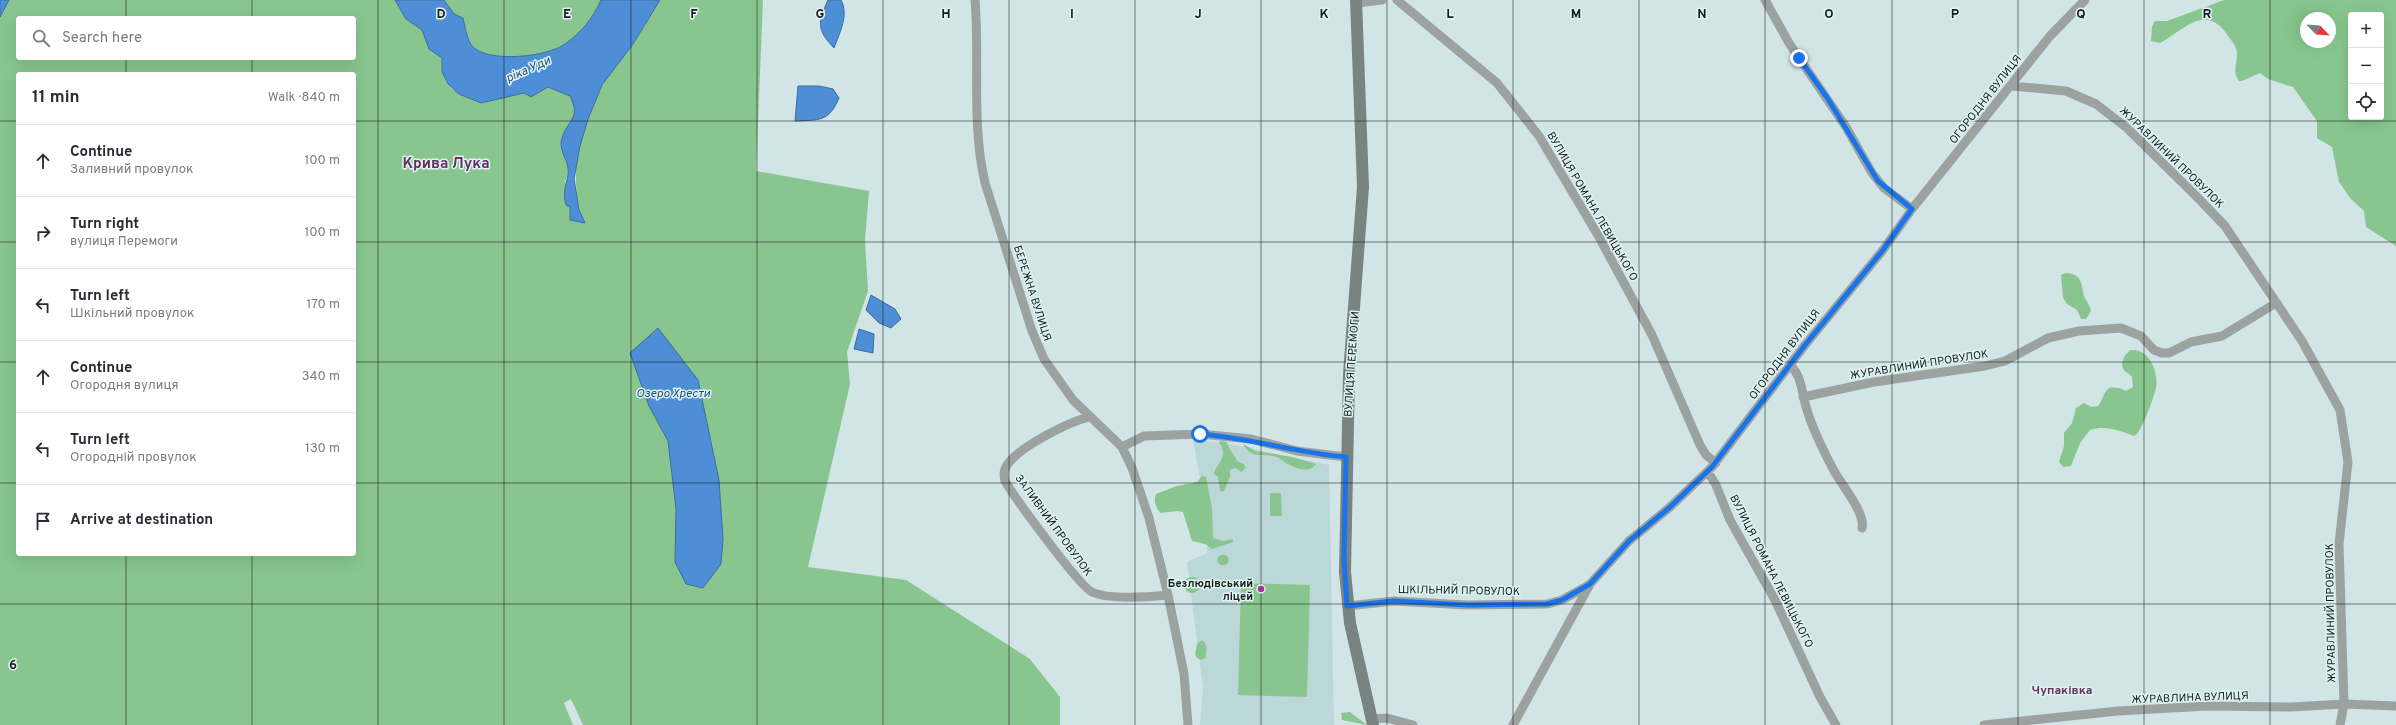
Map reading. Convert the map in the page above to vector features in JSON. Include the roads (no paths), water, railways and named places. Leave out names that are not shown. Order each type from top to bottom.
[{"type":"street","name":"БЕРЕЖНА ВУЛИЦЯ","points":[[975,0],[978,42],[976,110],[980,159],[985,183],[1036,342],[1056,379],[1089,417],[1122,447],[1129,460],[1149,518],[1168,595],[1184,674],[1188,725]]},
{"type":"street","points":[[1357,1],[1382,0]]},
{"type":"street","name":"ВУЛИЦЯ РОМАНА ЛЕВИЦЬКОГО","points":[[1397,0],[1497,83],[1539,136],[1599,237],[1652,335],[1700,445],[1706,455],[1716,463]]},
{"type":"street","points":[[1764,0],[1781,30],[1828,99],[1878,181],[1912,209]]},
{"type":"street","name":"ОГОРОДНЯ ВУЛИЦЯ","points":[[1513,725],[1590,584],[1629,541],[1708,472],[1716,463],[1790,365],[1883,250],[1912,209],[2012,86],[2050,36],[2085,0]]},
{"type":"street","name":"ВУЛИЦЯ ПЕРЕМОГИ","points":[[1357,1],[1363,187],[1349,374],[1344,559],[1347,606],[1373,722]]},
{"type":"street","name":"ЖУРАВЛИНИЙ ПРОВУЛОК","points":[[2012,86],[2026,89],[2054,89],[2080,95],[2096,104],[2127,128],[2225,226],[2310,355],[2342,418],[2348,462],[2339,544],[2344,704],[2340,725]]},
{"type":"street","name":"ЖУРАВЛИНИЙ ПРОВУЛОК","points":[[1803,397],[1874,382],[1950,373],[1985,366],[2004,360],[2048,338],[2079,331],[2122,328],[2141,336],[2154,350],[2162,353],[2169,353],[2191,342],[2222,336],[2276,304]]},
{"type":"street","points":[[1790,365],[1799,376],[1809,417],[1833,468],[1861,514],[1864,522],[1862,528]]},
{"type":"street","name":"ЗАЛИВНИЙ ПРОВУЛОК","points":[[1089,417],[1063,426],[1020,454],[1006,466],[1004,473],[1005,481],[1078,579],[1088,589],[1095,593],[1134,597],[1168,595]]},
{"type":"street","points":[[1122,447],[1144,436],[1200,434],[1250,439],[1297,451],[1346,457]]},
{"type":"street","name":"ВУЛИЦЯ РОМАНА ЛЕВИЦЬКОГО","points":[[1708,472],[1716,485],[1730,520],[1771,591],[1820,697],[1836,725]]},
{"type":"street","name":"ШКІЛЬНИЙ ПРОВУЛОК","points":[[1347,606],[1394,601],[1467,605],[1547,604],[1562,600],[1590,584]]},
{"type":"street","name":"ЖУРАВЛИНА ВУЛИЦЯ","points":[[1984,725],[2118,711],[2208,706],[2291,707],[2344,704],[2396,706]]},
{"type":"street","points":[[1373,722],[1387,718],[1413,725]]},
{"type":"water","points":[[0,0],[9,0],[0,17]]},
{"type":"water","name":"ріка Уди","points":[[395,0],[444,0],[454,14],[463,18],[468,37],[473,47],[481,52],[505,57],[532,55],[557,49],[577,35],[586,25],[601,0],[660,0],[633,44],[602,85],[588,119],[580,146],[574,179],[579,209],[585,223],[570,220],[570,207],[566,205],[564,194],[568,172],[561,142],[574,114],[570,96],[548,87],[531,97],[524,93],[481,103],[459,94],[448,84],[442,72],[442,58],[429,49],[422,30],[406,19]]},
{"type":"water","points":[[828,0],[841,0],[844,12],[843,24],[834,48],[824,36],[820,25],[822,14]]},
{"type":"water","points":[[798,86],[819,86],[833,89],[839,98],[827,116],[817,120],[795,121]]},
{"type":"water","points":[[871,295],[895,309],[901,319],[891,328],[879,323],[866,310]]},
{"type":"water","name":"Озеро Хрести","points":[[658,328],[698,380],[719,480],[723,539],[721,564],[703,588],[686,584],[675,562],[676,509],[668,441],[649,406],[630,353]]},
{"type":"water","points":[[859,329],[874,334],[873,353],[854,349]]},
{"type":"place","name":"Безлюдівський ліцей","points":[[1261,589]]},
{"type":"district","name":"Крива Лука","points":[[446,163]]},
{"type":"district","name":"Чупаківка","points":[[2062,690]]}]
